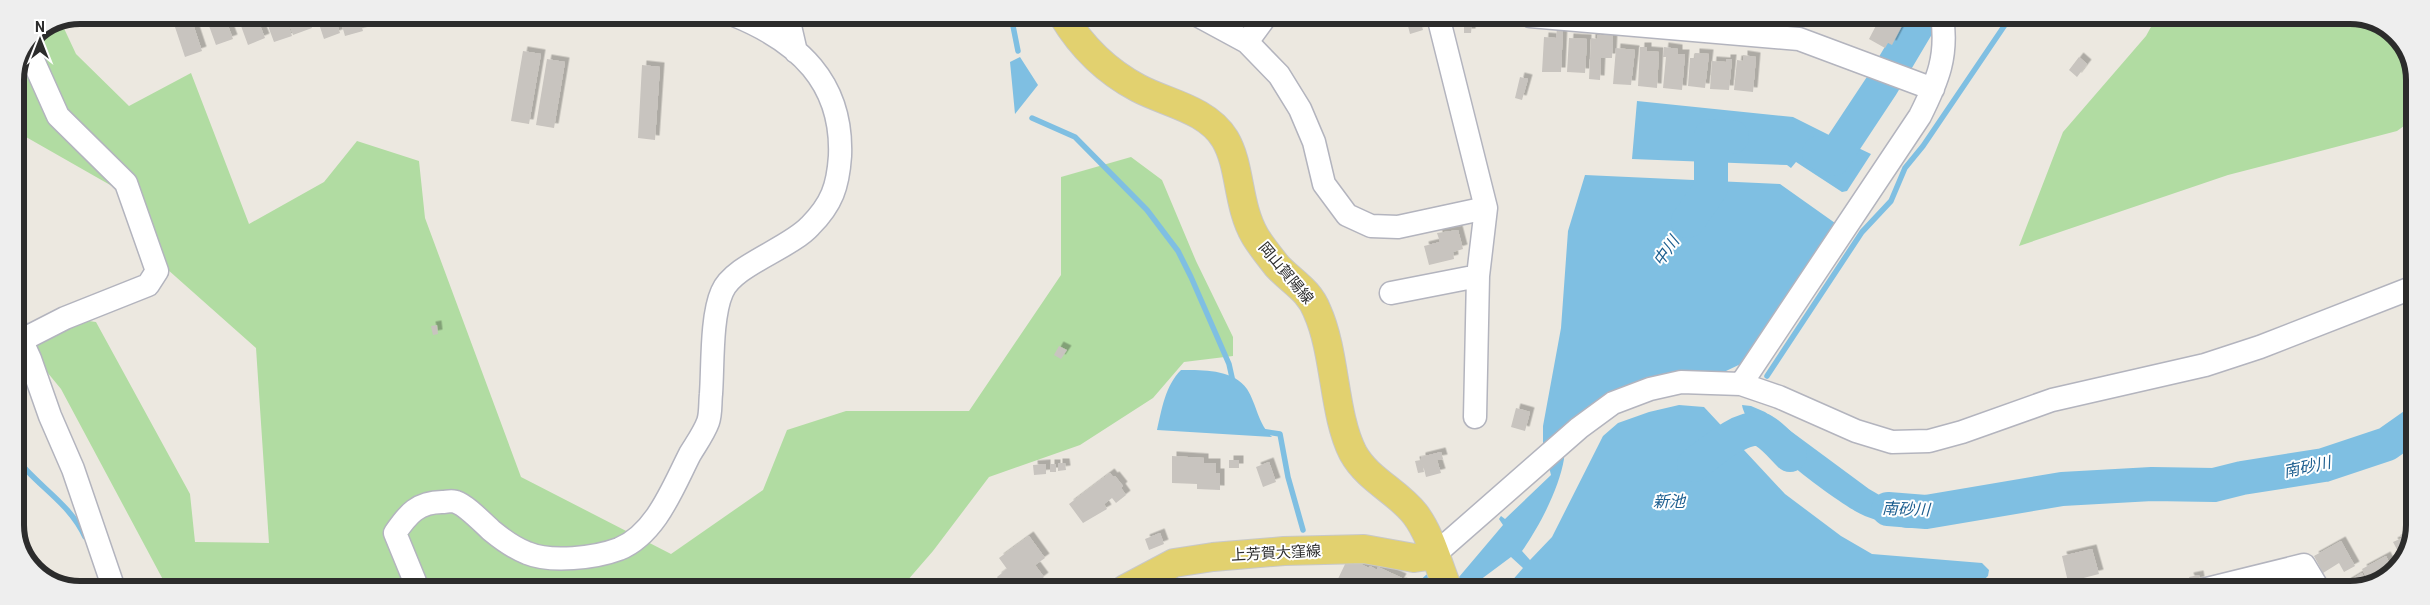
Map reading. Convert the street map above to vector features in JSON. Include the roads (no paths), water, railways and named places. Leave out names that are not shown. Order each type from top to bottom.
[{"type":"main road","name":"岡山賀陽線","points":[[1068,24],[1075,36],[1105,68],[1138,88],[1191,110],[1208,121],[1224,138],[1243,208],[1255,236],[1278,266],[1306,291],[1317,310],[1344,425],[1353,453],[1369,474],[1415,513],[1426,530],[1444,581]]},
{"type":"main road","name":"上芳賀大窪線","points":[[1141,581],[1174,564],[1213,557],[1284,551],[1364,549],[1436,560]]},
{"type":"street","points":[[415,581],[395,533],[407,516],[428,502],[456,502],[505,542],[530,554],[552,557],[589,558],[621,548],[643,532],[658,515],[708,421],[717,316],[722,291],[740,271],[809,228],[827,206],[838,181],[840,143],[836,108],[819,75],[796,52],[771,34],[752,24]]},
{"type":"street","points":[[788,24],[790,26],[796,52]]},
{"type":"street","points":[[1213,24],[1246,42],[1279,75],[1300,109],[1314,142],[1324,184],[1347,215],[1371,226],[1398,227],[1486,208]]},
{"type":"street","points":[[1246,42],[1260,24]]},
{"type":"street","points":[[1440,24],[1486,208],[1478,276],[1475,417]]},
{"type":"street","points":[[1620,24],[1799,40],[1933,89]]},
{"type":"street","points":[[1741,384],[1920,116],[1933,89],[1944,56],[1942,24]]},
{"type":"street","points":[[24,332],[148,285],[157,271],[126,183],[58,116],[30,54]]},
{"type":"street","points":[[1391,293],[1478,276]]},
{"type":"street","points":[[1436,560],[1565,440],[1613,403],[1650,390],[1681,382],[1741,384],[1778,397],[1856,431],[1892,442],[1929,441],[1962,432],[2052,400],[2204,365],[2260,346],[2406,290]]},
{"type":"street","points":[[24,349],[73,469],[111,581]]},
{"type":"street","points":[[2253,581],[2304,565],[2314,581]]},
{"type":"water","points":[[1020,57],[1038,85],[1015,114],[1010,62]]},
{"type":"water","points":[[1637,101],[1793,117],[1833,137],[1844,131],[1852,136],[1852,145],[1871,154],[1847,191],[1842,192],[1796,162],[1791,168],[1787,165],[1632,159]]},
{"type":"water","name":"新池","points":[[1585,175],[1780,184],[1835,223],[1747,361],[1726,371],[1675,371],[1619,388],[1588,407],[1562,428],[1564,459],[1558,483],[1535,531],[1522,551],[1530,560],[1552,537],[1603,436],[1618,423],[1649,412],[1679,405],[1704,407],[1785,494],[1841,536],[1872,554],[1982,563],[1989,570],[1988,576],[1983,581],[1512,581],[1523,568],[1511,557],[1479,581],[1420,581],[1433,572],[1459,577],[1503,525],[1499,519],[1501,516],[1505,519],[1551,475],[1543,443],[1543,426],[1561,328],[1568,231]]},
{"type":"water","points":[[1181,370],[1217,372],[1226,374],[1241,382],[1247,389],[1267,432],[1272,437],[1157,430],[1168,390]]},
{"type":"water","points":[[1742,405],[1751,406],[1765,412],[1869,489],[1888,500],[1908,502],[1932,495],[1936,527],[1903,527],[1876,520],[1855,511],[1826,492],[1790,464],[1758,433],[1747,418]]},
{"type":"waterway","points":[[1013,24],[1018,51]]},
{"type":"waterway","name":"中川","points":[[1819,153],[1833,159],[1882,85],[1918,24]]},
{"type":"waterway","points":[[1767,376],[1862,232],[1891,201],[1905,168],[1923,146],[2006,24]]},
{"type":"waterway","points":[[1032,118],[1075,137],[1147,210],[1178,251],[1229,364],[1233,382]]},
{"type":"waterway","name":"中川","points":[[1688,221],[1711,188],[1711,136],[1732,137]]},
{"type":"waterway","name":"南砂川","points":[[1694,465],[1738,434],[1757,429],[1771,436],[1790,455]]},
{"type":"waterway","points":[[1260,431],[1280,434],[1288,477],[1303,530]]},
{"type":"waterway","name":"南砂川","points":[[1888,509],[1926,512],[2062,489],[2152,484],[2214,485],[2242,478],[2324,465],[2387,444],[2406,431]]},
{"type":"waterway","points":[[24,467],[71,514],[85,537]]}]
